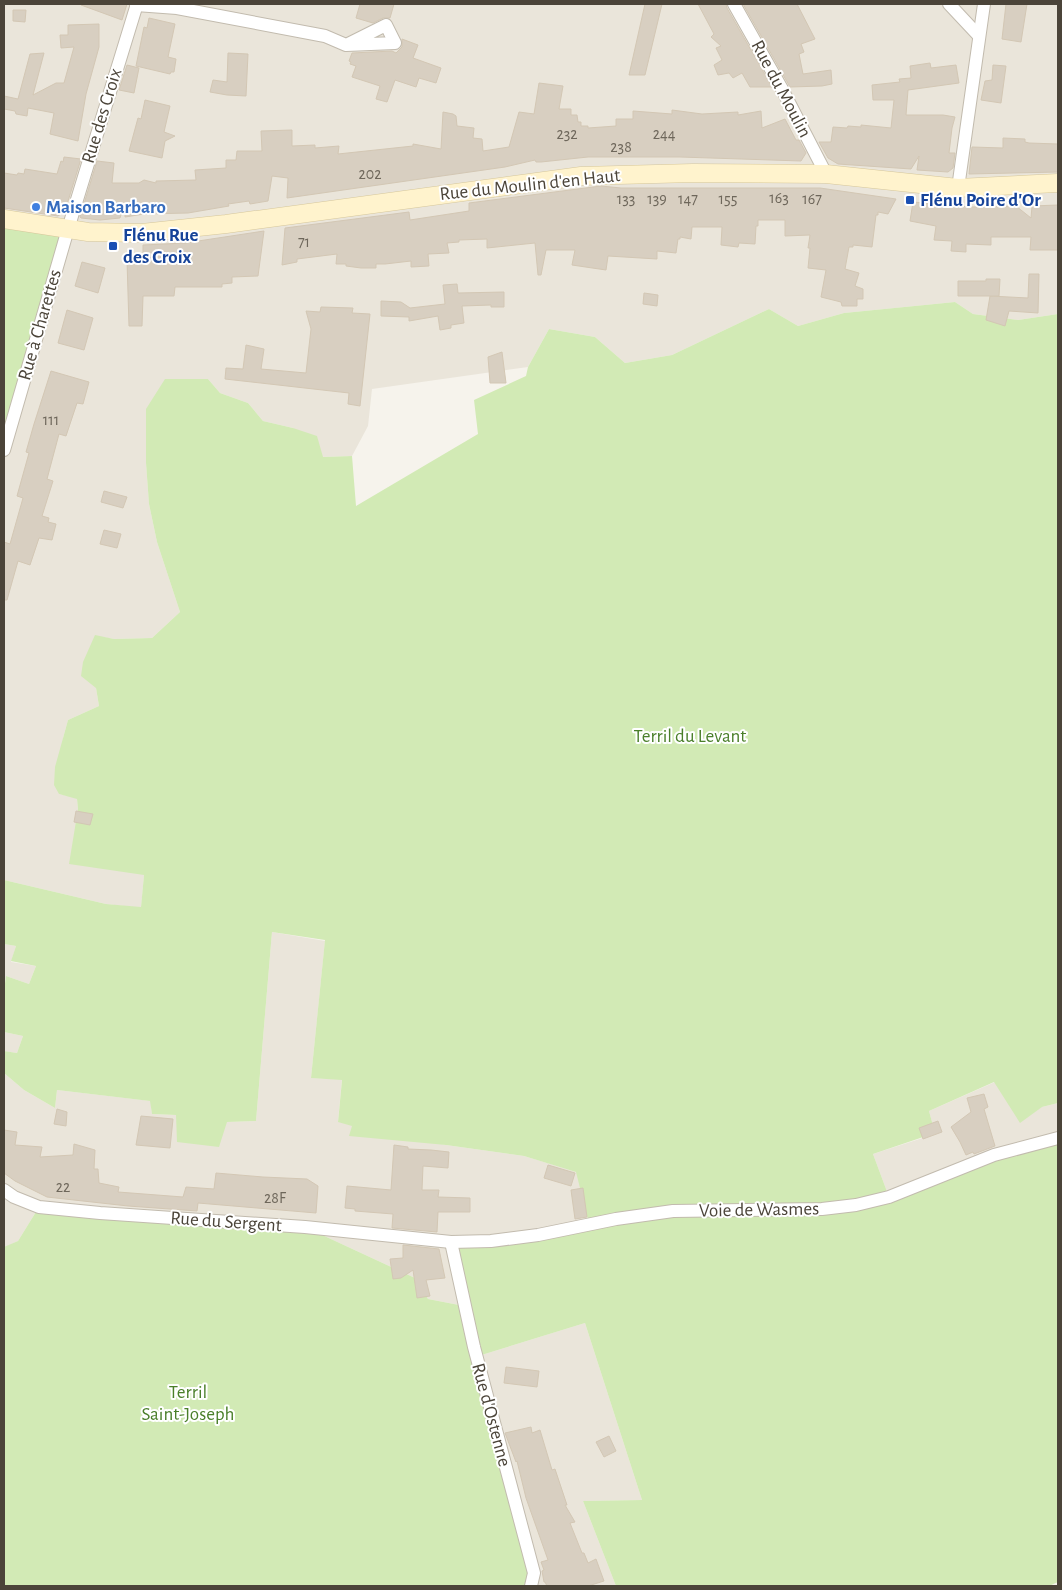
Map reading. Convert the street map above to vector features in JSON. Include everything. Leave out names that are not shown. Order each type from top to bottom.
[{"type":"street","points":[[136,4],[177,8],[325,36],[346,44]]},
{"type":"street","name":"Rue des Croix","points":[[68,229],[136,4]]},
{"type":"street","name":"Rue du Moulin","points":[[734,4],[782,89],[826,174]]},
{"type":"street","points":[[949,4],[979,36]]},
{"type":"street","points":[[958,188],[984,4]]},
{"type":"street","name":"Rue du Moulin d'en Haut","points":[[4,220],[88,232],[142,233],[235,223],[580,176],[692,173],[826,174],[958,188],[1058,183]]},
{"type":"street","name":"Rue à Charettes","points":[[4,450],[68,229]]},
{"type":"street","name":"Voie de Wasmes","points":[[451,1242],[491,1241],[528,1236],[616,1219],[673,1211],[822,1209],[856,1205],[889,1197],[994,1155],[1058,1138]]},
{"type":"street","name":"Rue du Sergent","points":[[4,1190],[14,1198],[39,1207],[100,1214],[305,1227],[451,1242]]},
{"type":"street","name":"Rue d'Ostenne","points":[[451,1242],[474,1347],[534,1573],[531,1586]]},
{"type":"shaded area","points":[[4,4],[1058,4],[1058,314],[1018,320],[973,314],[955,302],[844,313],[798,326],[769,309],[672,355],[625,363],[595,337],[549,329],[528,367],[372,389],[368,426],[352,456],[322,457],[293,428],[263,421],[248,403],[220,393],[208,379],[146,463],[149,504],[157,542],[180,612],[152,638],[114,639],[95,636],[96,688],[99,706],[68,720],[63,738],[59,794],[77,798],[78,809],[144,875],[141,908],[106,904],[4,880]]},
{"type":"shaded area","points":[[272,932],[325,941],[311,1078],[342,1079],[338,1121],[446,1145],[524,1156],[577,1172],[589,1225],[459,1305],[428,1299],[415,1278],[305,1227],[39,1207],[18,1241],[4,1248],[4,1073],[24,1090],[55,1108],[57,1090],[151,1101],[152,1114],[176,1115],[227,1122],[256,1121]]},
{"type":"shaded area","points":[[4,944],[16,946],[11,962],[36,966],[29,984],[6,976],[4,991]]},
{"type":"shaded area","points":[[4,1032],[23,1036],[17,1053],[4,1051]]},
{"type":"shaded area","points":[[995,1082],[1042,1107],[1058,1103],[1058,1138],[889,1197],[873,1154],[935,1134],[929,1111]]},
{"type":"shaded area","points":[[585,1323],[642,1500],[583,1501],[616,1586],[531,1586],[475,1357]]},
{"type":"green space","points":[[4,219],[68,229],[4,456]]},
{"type":"green space","points":[[955,302],[973,314],[1018,320],[1058,314],[1058,1103],[1042,1107],[1020,1123],[994,1082],[929,1111],[935,1133],[873,1154],[889,1197],[1058,1138],[1058,1582],[1049,1586],[616,1586],[583,1501],[642,1500],[585,1323],[475,1357],[531,1586],[4,1586],[4,1247],[18,1241],[39,1207],[305,1227],[415,1278],[428,1299],[459,1305],[451,1242],[589,1224],[576,1172],[524,1156],[446,1145],[349,1136],[352,1126],[338,1122],[342,1080],[311,1078],[325,940],[272,932],[256,1121],[227,1122],[219,1147],[177,1142],[176,1115],[152,1114],[150,1101],[57,1090],[55,1108],[24,1090],[4,1073],[4,1051],[17,1053],[23,1036],[4,1032],[6,976],[29,984],[36,966],[11,961],[16,946],[4,944],[4,880],[106,904],[141,907],[144,875],[69,864],[78,809],[77,799],[59,794],[54,785],[55,767],[68,720],[99,706],[96,688],[81,676],[83,662],[95,635],[114,639],[152,638],[180,612],[157,542],[149,504],[146,463],[146,409],[165,379],[208,379],[220,393],[248,403],[263,421],[317,436],[323,457],[352,456],[356,506],[478,434],[474,400],[526,376],[528,367],[549,329],[595,337],[625,363],[672,355],[769,309],[798,326],[844,313]]},
{"type":"building","points":[[82,4],[127,4],[122,20]]},
{"type":"building","points":[[360,4],[394,4],[390,18],[383,18],[373,23],[356,18]]},
{"type":"building","points":[[645,4],[662,4],[645,75],[629,75]]},
{"type":"building","points":[[698,4],[726,4],[772,87],[750,87],[742,73],[733,78],[729,73],[718,75],[714,65],[722,60],[716,48],[721,46],[711,37],[714,34]]},
{"type":"building","points":[[743,4],[797,4],[815,39],[801,44],[804,52],[799,54],[803,74],[831,70],[832,84],[790,87]]},
{"type":"building","points":[[1006,4],[1027,4],[1021,42],[1002,39]]},
{"type":"building","points":[[13,10],[26,10],[25,22],[13,21]]},
{"type":"building","points":[[149,18],[175,24],[168,57],[176,59],[174,72],[170,74],[136,66],[144,27],[147,28]]},
{"type":"building","points":[[99,24],[99,47],[86,94],[78,141],[50,134],[54,113],[28,108],[27,116],[4,109],[4,96],[18,99],[30,54],[44,53],[33,95],[56,83],[64,83],[74,47],[61,48],[60,35],[68,35],[68,25]]},
{"type":"building","points":[[402,39],[418,45],[413,58],[441,68],[436,83],[419,78],[416,87],[395,80],[387,102],[376,99],[380,86],[352,77],[356,66],[350,64],[351,62],[349,61],[352,53],[392,51],[396,53],[402,47]]},
{"type":"building","points":[[228,53],[248,54],[246,96],[210,92],[213,80],[227,82]]},
{"type":"building","points":[[930,63],[931,68],[956,65],[959,83],[908,90],[906,115],[943,115],[955,117],[949,153],[955,153],[953,168],[948,172],[917,170],[919,156],[911,169],[838,164],[828,158],[819,142],[831,142],[833,127],[861,127],[861,125],[891,128],[894,100],[873,100],[872,85],[900,82],[899,79],[911,78],[910,66]]},
{"type":"building","points":[[127,65],[139,68],[134,93],[119,90]]},
{"type":"building","points":[[993,65],[1006,66],[1001,103],[981,100],[985,81],[992,80]]},
{"type":"building","points":[[539,83],[563,86],[559,109],[571,109],[571,115],[577,115],[581,126],[588,126],[588,128],[616,126],[616,119],[633,119],[633,111],[672,114],[672,110],[702,114],[738,112],[738,115],[761,111],[762,128],[785,119],[796,140],[799,140],[806,153],[801,161],[680,157],[588,157],[541,162],[536,162],[535,160],[505,167],[287,198],[288,178],[272,176],[268,201],[250,204],[249,201],[228,204],[229,206],[188,213],[144,214],[125,217],[125,202],[120,218],[100,220],[80,217],[97,161],[114,163],[112,183],[139,183],[144,180],[156,183],[156,181],[196,180],[195,170],[226,168],[226,160],[236,160],[237,151],[262,151],[261,131],[292,130],[292,146],[315,145],[315,148],[339,146],[338,154],[413,146],[413,144],[441,149],[443,112],[456,116],[457,126],[474,128],[473,138],[482,139],[483,151],[509,147],[519,112],[534,114]]},
{"type":"building","points":[[145,100],[170,106],[164,132],[175,136],[165,141],[162,158],[129,151],[138,118],[141,119]]},
{"type":"building","points":[[1003,138],[1025,139],[1025,142],[1029,143],[1058,144],[1058,172],[969,174],[972,147],[1003,148]]},
{"type":"building","points":[[64,157],[81,159],[65,211],[58,216],[4,208],[4,173],[24,174],[25,169],[57,174]]},
{"type":"building","points":[[601,186],[621,188],[820,188],[896,199],[888,214],[878,212],[878,215],[876,215],[872,247],[853,245],[853,247],[849,247],[845,269],[859,273],[855,286],[863,289],[863,299],[857,299],[857,306],[842,306],[841,302],[821,297],[826,270],[808,268],[810,235],[785,236],[785,220],[758,220],[755,244],[739,243],[738,247],[721,245],[722,227],[692,227],[691,239],[680,237],[678,239],[676,253],[657,251],[657,259],[608,256],[606,270],[572,265],[575,250],[546,250],[541,275],[538,275],[535,243],[487,248],[487,239],[459,240],[459,242],[447,243],[449,253],[428,254],[429,266],[411,267],[411,261],[376,264],[376,268],[361,268],[346,266],[346,264],[336,264],[337,254],[297,259],[297,262],[282,265],[285,228],[409,212],[410,220],[469,211],[469,203]]},
{"type":"building","points":[[913,202],[971,207],[1016,206],[1031,218],[1032,206],[1058,205],[1058,250],[1030,250],[1031,237],[991,237],[991,245],[966,244],[966,252],[951,251],[952,241],[934,240],[936,226],[910,221]]},
{"type":"building","points":[[264,231],[258,276],[232,277],[232,283],[222,284],[222,287],[175,287],[174,296],[143,296],[142,326],[129,326],[127,260],[143,260],[143,245],[185,243]]},
{"type":"building","points":[[82,262],[105,268],[98,293],[75,286]]},
{"type":"building","points":[[1029,274],[1039,274],[1038,313],[1009,311],[1005,326],[986,320],[990,296],[1028,298]]},
{"type":"building","points":[[986,279],[1000,279],[999,296],[958,296],[958,281],[986,281]]},
{"type":"building","points":[[457,284],[458,293],[504,292],[504,307],[491,307],[491,305],[462,306],[464,323],[451,325],[451,328],[440,330],[438,316],[409,321],[409,317],[381,316],[381,301],[401,302],[410,308],[445,304],[443,285]]},
{"type":"building","points":[[644,293],[658,295],[657,306],[643,304]]},
{"type":"building","points":[[321,307],[353,308],[352,313],[370,314],[360,406],[348,404],[349,393],[225,379],[226,368],[243,369],[246,345],[264,349],[261,369],[306,373],[311,329],[306,311],[320,312]]},
{"type":"building","points":[[67,310],[93,318],[84,350],[58,343]]},
{"type":"building","points":[[502,352],[506,383],[490,383],[488,357]]},
{"type":"building","points":[[51,371],[89,382],[83,404],[77,403],[66,436],[59,434],[47,479],[53,481],[42,516],[49,518],[48,522],[56,524],[52,540],[39,538],[30,565],[18,561],[7,600],[4,600],[4,542],[10,544],[23,498],[17,496],[29,453],[26,452]]},
{"type":"building","points":[[104,491],[127,497],[123,508],[101,502]]},
{"type":"building","points":[[104,530],[121,534],[117,548],[100,544]]},
{"type":"building","points":[[76,811],[93,814],[90,825],[74,822]]},
{"type":"building","points":[[984,1094],[988,1107],[984,1109],[995,1146],[966,1155],[951,1127],[971,1112],[967,1098]]},
{"type":"building","points":[[57,1109],[67,1112],[66,1126],[54,1124]]},
{"type":"building","points":[[141,1116],[173,1119],[170,1148],[136,1145]]},
{"type":"building","points":[[938,1121],[942,1132],[923,1139],[919,1128]]},
{"type":"building","points":[[4,1130],[17,1132],[15,1145],[42,1147],[40,1157],[73,1155],[74,1144],[95,1150],[94,1169],[98,1169],[99,1183],[119,1187],[118,1192],[183,1197],[186,1187],[214,1189],[216,1173],[307,1179],[318,1186],[316,1213],[198,1203],[197,1211],[47,1197],[15,1181],[4,1173]]},
{"type":"building","points":[[394,1145],[408,1147],[408,1149],[449,1152],[448,1168],[423,1166],[422,1190],[439,1190],[438,1197],[470,1198],[470,1212],[438,1212],[437,1232],[392,1228],[393,1214],[355,1211],[355,1209],[345,1208],[347,1186],[391,1190]]},
{"type":"building","points":[[548,1165],[575,1173],[571,1186],[544,1178]]},
{"type":"building","points":[[583,1188],[587,1217],[575,1219],[571,1190]]},
{"type":"building","points":[[403,1245],[439,1249],[445,1278],[426,1280],[430,1296],[417,1298],[413,1270],[401,1278],[393,1279],[390,1259],[403,1258]]},
{"type":"building","points":[[506,1367],[539,1371],[537,1387],[504,1383]]},
{"type":"building","points":[[531,1427],[532,1433],[540,1430],[552,1470],[555,1469],[567,1505],[565,1505],[575,1522],[570,1523],[582,1553],[584,1553],[588,1563],[596,1559],[604,1581],[588,1586],[547,1586],[544,1582],[542,1571],[544,1570],[541,1562],[548,1560],[526,1498],[517,1461],[505,1433]]},
{"type":"building","points":[[609,1436],[616,1451],[604,1457],[596,1442]]},
{"type":"place","name":"Flénu Poire d'Or","points":[[910,200]]},
{"type":"place","name":"Maison Barbaro","points":[[36,207]]},
{"type":"place","name":"Flénu Rue des Croix","points":[[113,246]]},
{"type":"park label","name":"Terril du Levant","points":[[690,736]]},
{"type":"park label","name":"Terril Saint-Joseph","points":[[188,1403]]}]
